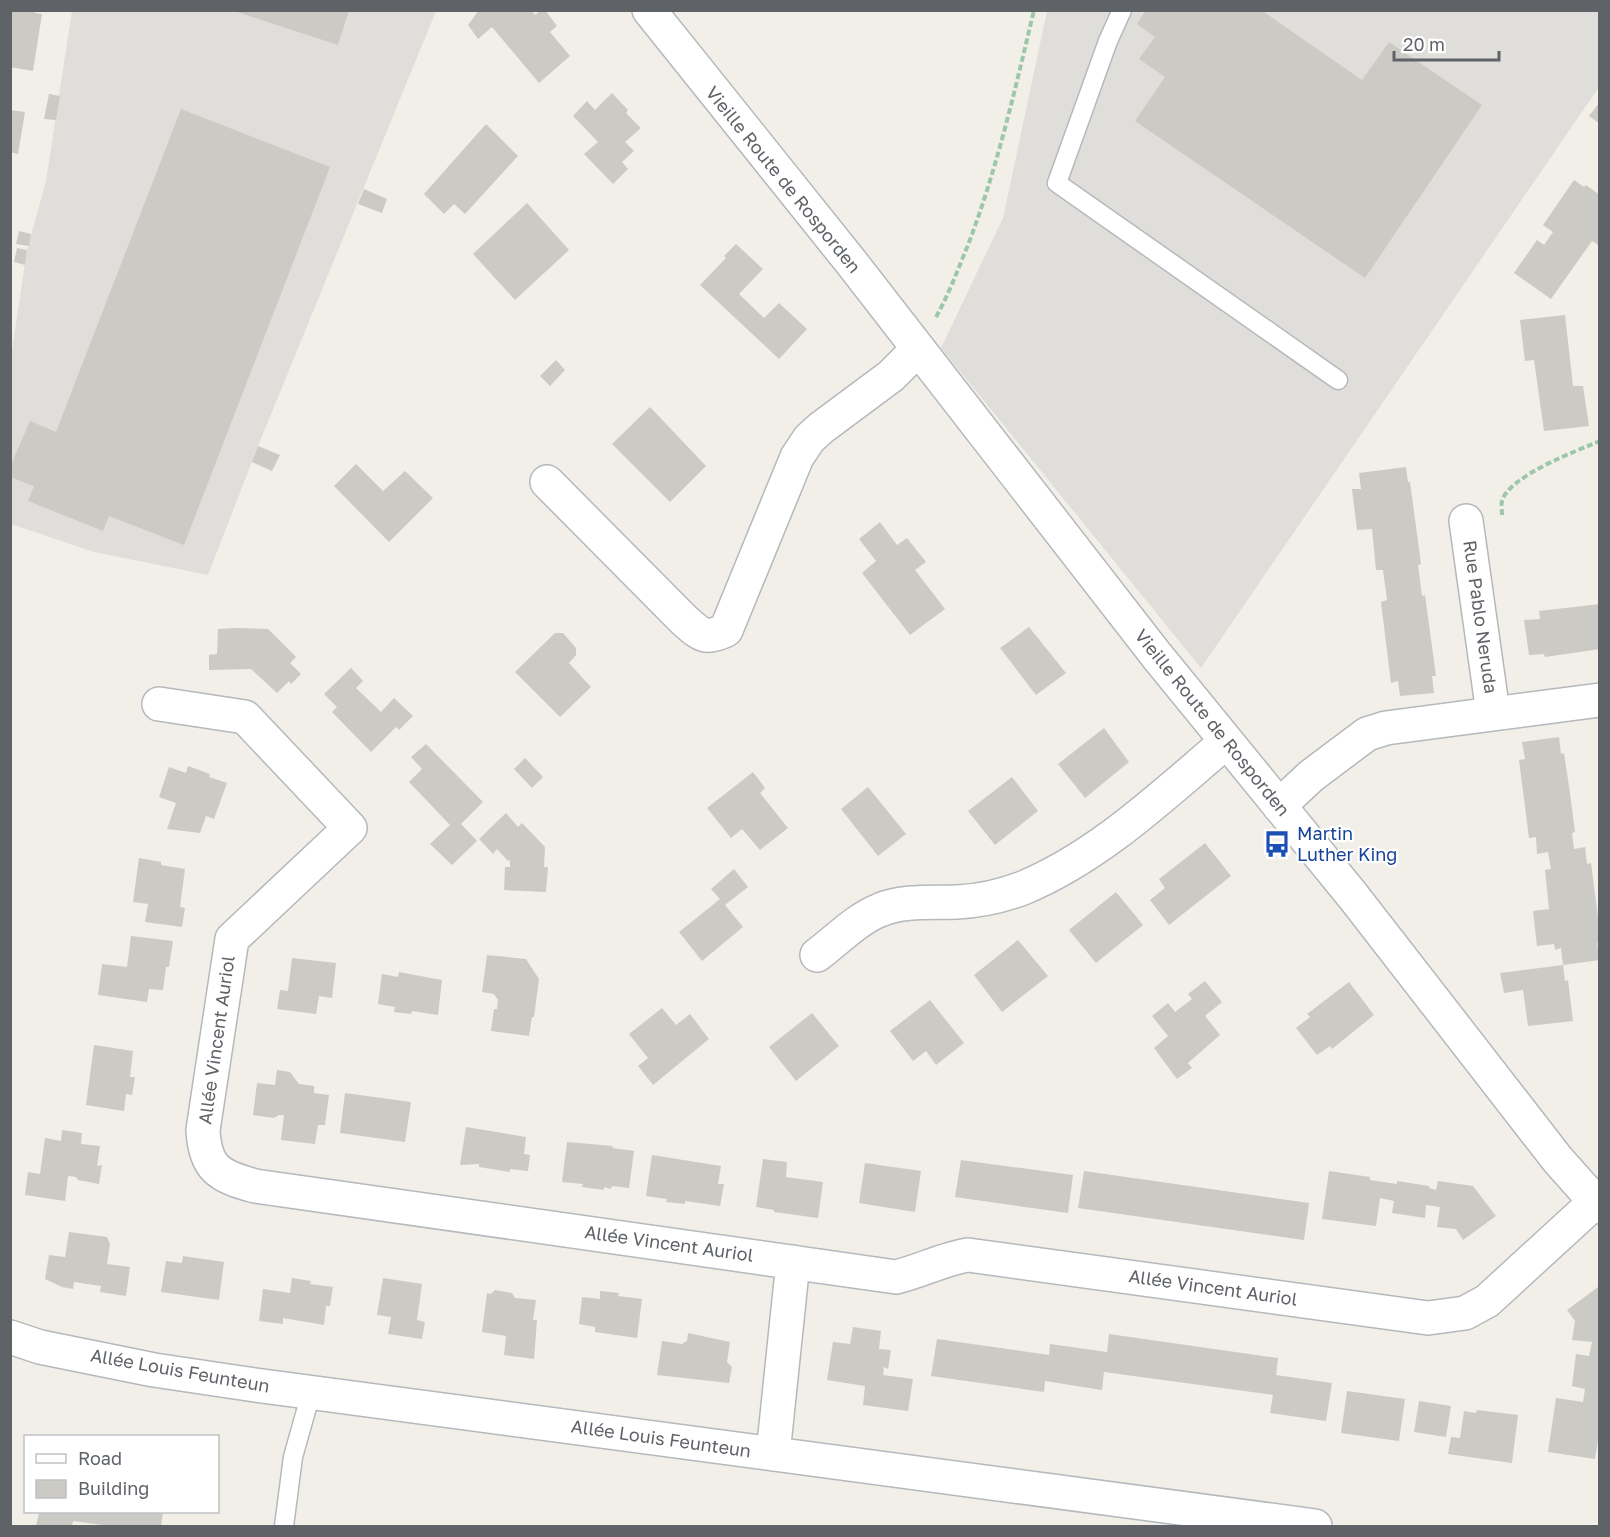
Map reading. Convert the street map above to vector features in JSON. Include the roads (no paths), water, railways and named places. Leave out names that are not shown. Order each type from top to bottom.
[{"type":"street","name":"Vieille Route de Rosporden","points":[[649,10],[1226,742],[1353,896],[1558,1160],[1597,1205]]},
{"type":"street","points":[[547,483],[685,621],[700,634],[714,636],[726,630],[796,458],[809,439],[831,419],[868,395],[918,349]]},
{"type":"street","name":"Rue Pablo Neruda","points":[[1467,521],[1493,713]]},
{"type":"street","name":"Rue Pablo Neruda","points":[[1279,806],[1311,776],[1367,734],[1386,728],[1599,700]]},
{"type":"street","name":"Allée Vincent Auriol","points":[[159,704],[245,717],[350,828],[232,939],[203,1130],[204,1148],[215,1168],[231,1179],[255,1186],[896,1277],[952,1258],[969,1255],[1428,1318],[1465,1313],[1487,1301],[1597,1205]]},
{"type":"street","points":[[818,955],[879,910],[906,904],[981,901],[1022,888],[1048,876],[1077,860],[1136,817],[1226,742]]},
{"type":"street","points":[[773,1454],[794,1262]]},
{"type":"street","name":"Allée Louis Feunteun","points":[[10,1337],[40,1347],[154,1370],[311,1393],[1315,1527]]},
{"type":"lane","points":[[1122,10],[1108,40],[1057,183],[1338,380]]},
{"type":"lane","points":[[284,1527],[293,1457],[311,1393]]},
{"type":"place","name":"Martin Luther King","points":[[1277,844]]}]
